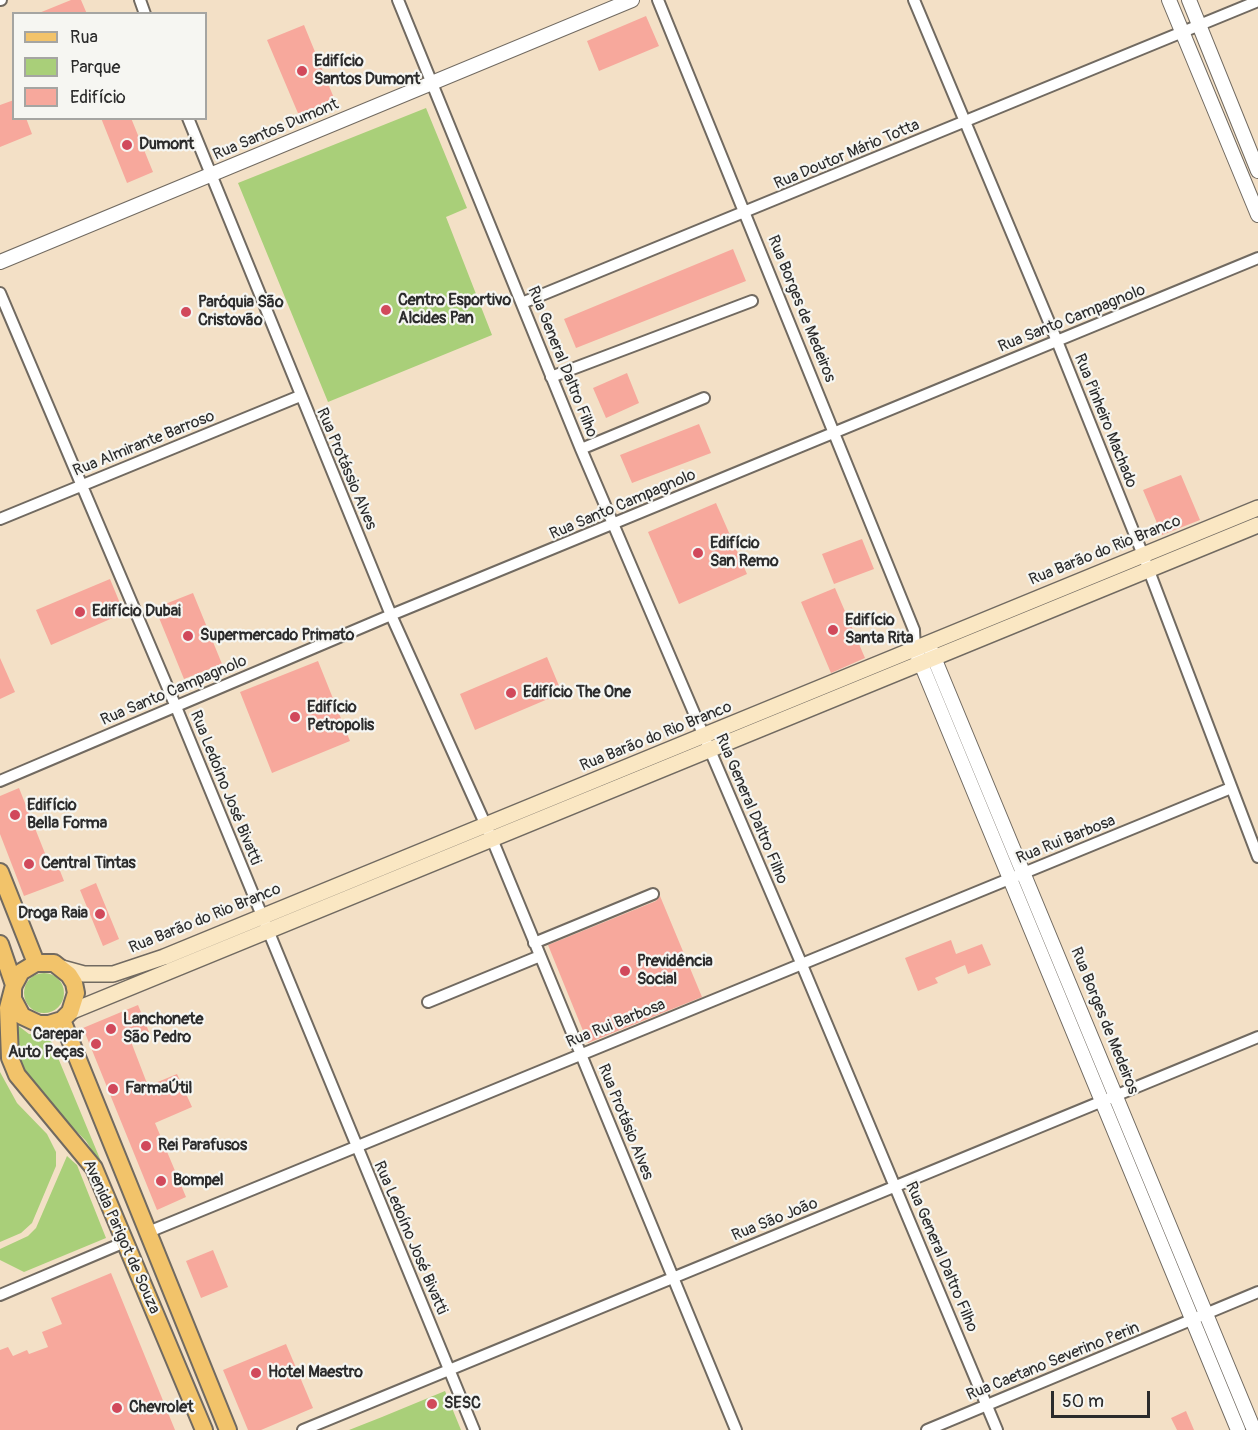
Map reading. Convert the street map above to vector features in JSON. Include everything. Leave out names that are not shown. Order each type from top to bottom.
[{"type":"main road","name":"Rua Barão do Rio Branco","points":[[66,1016],[267,931],[704,737],[1258,508]]},
{"type":"main road","name":"Rua Barão do Rio Branco","points":[[62,968],[84,974],[113,974],[164,957],[261,916],[710,751],[1258,525]]},
{"type":"main road","points":[[0,872],[36,963],[54,963],[62,968]]},
{"type":"main road","points":[[0,944],[14,987],[17,1008],[30,1021],[49,1024],[66,1016]]},
{"type":"main road","name":"Avenida Parigot de Souza","points":[[36,963],[21,972],[4,1015],[10,1058],[17,1075],[94,1168],[204,1430]]},
{"type":"main road","name":"Avenida Parigot de Souza","points":[[62,968],[69,975],[76,993],[66,1016],[146,1233],[228,1430]]},
{"type":"street","name":"Rua General Daltro Filho","points":[[398,0],[581,449],[802,965],[997,1430]]},
{"type":"street","name":"Rua Santos Dumont","points":[[0,262],[632,0]]},
{"type":"street","name":"Rua Borges de Medeiros","points":[[658,0],[922,646]]},
{"type":"street","name":"Rua Pinheiro Machado","points":[[914,0],[1057,341],[1143,555],[1258,857]]},
{"type":"street","points":[[1169,0],[1258,215]]},
{"type":"street","points":[[1189,0],[1258,171]]},
{"type":"street","points":[[1199,26],[1258,1]]},
{"type":"street","name":"Rua Doutor Mário Totta","points":[[522,303],[745,214],[1199,26]]},
{"type":"street","name":"Rua Protássio Alves","points":[[189,120],[391,615],[489,833]]},
{"type":"street","points":[[1231,149],[1247,142]]},
{"type":"street","name":"Rua Santo Campagnolo","points":[[0,781],[391,615],[1258,258]]},
{"type":"street","name":"Rua Ledoíno José Bivatti","points":[[0,293],[176,707],[474,1430]]},
{"type":"street","points":[[551,377],[752,301]]},
{"type":"street","name":"Rua Almirante Barroso","points":[[0,519],[300,396]]},
{"type":"street","points":[[581,449],[704,398]]},
{"type":"street","points":[[922,646],[1010,879],[1238,1430]]},
{"type":"street","name":"Rua Borges de Medeiros","points":[[928,662],[1025,873],[1204,1315],[1254,1430]]},
{"type":"street","name":"Rua Rui Barbosa","points":[[146,1233],[1231,788]]},
{"type":"street","name":"Rua Protásio Alves","points":[[489,833],[736,1430]]},
{"type":"street","points":[[534,943],[653,894]]},
{"type":"street","points":[[428,1002],[540,956]]},
{"type":"street","name":"Rua São João","points":[[303,1430],[1258,1037]]},
{"type":"street","points":[[0,1295],[125,1242]]},
{"type":"street","points":[[1191,1321],[1258,1292]]},
{"type":"street","name":"Rua Caetano Severino Perin","points":[[927,1430],[1191,1321]]},
{"type":"green space","points":[[426,108],[467,208],[446,217],[492,335],[328,402],[238,183]]},
{"type":"green space","points":[[44,973],[58,979],[64,993],[58,1007],[44,1013],[30,1007],[24,993],[30,979]]},
{"type":"green space","points":[[16,1024],[29,1034],[49,1036],[105,1171],[86,1141],[44,1098],[26,1075],[18,1052]]},
{"type":"green space","points":[[0,1072],[17,1103],[47,1134],[56,1152],[56,1166],[32,1223],[21,1233],[0,1242]]},
{"type":"green space","points":[[67,1156],[77,1165],[106,1238],[24,1272],[0,1260],[0,1249],[28,1236],[36,1228]]},
{"type":"green space","name":"SESC","points":[[445,1391],[461,1430],[349,1430],[382,1417]]},
{"type":"building","points":[[71,0],[81,0],[86,12],[41,12]]},
{"type":"building","points":[[646,16],[659,46],[599,71],[587,41]]},
{"type":"building","name":"Edifício Santos Dumont","points":[[304,25],[336,103],[300,118],[267,40]]},
{"type":"building","points":[[12,101],[12,120],[27,120],[32,134],[0,147],[0,105]]},
{"type":"building","name":"Dumont","points":[[102,120],[132,120],[153,172],[127,183]]},
{"type":"building","points":[[733,249],[746,281],[576,348],[564,319]]},
{"type":"building","points":[[627,373],[639,403],[606,418],[593,388]]},
{"type":"building","points":[[699,424],[711,453],[632,483],[620,455]]},
{"type":"building","points":[[1181,475],[1200,520],[1162,535],[1143,490]]},
{"type":"building","name":"Edifício San Remo","points":[[716,503],[747,574],[679,604],[648,532]]},
{"type":"building","points":[[862,539],[874,569],[834,584],[822,554]]},
{"type":"building","name":"Edifício Dubai","points":[[110,579],[124,613],[51,645],[36,610]]},
{"type":"building","name":"Edifício Santa Rita","points":[[835,588],[865,658],[831,673],[801,602]]},
{"type":"building","name":"Supermercado Primato","points":[[193,593],[222,664],[184,679],[155,608]]},
{"type":"building","name":"Edifício The One","points":[[547,657],[562,693],[475,730],[460,694]]},
{"type":"building","points":[[0,658],[15,692],[0,699]]},
{"type":"building","name":"Edifício Petropolis","points":[[318,661],[350,741],[272,773],[240,692]]},
{"type":"building","points":[[19,788],[50,866],[57,863],[64,881],[24,896],[0,834],[0,796]]},
{"type":"building","name":"Droga Raia","points":[[96,883],[119,939],[103,946],[80,890]]},
{"type":"building","name":"Previdência Social","points":[[660,896],[702,997],[588,1043],[548,945],[656,901]]},
{"type":"building","points":[[951,940],[956,954],[982,944],[991,965],[968,974],[965,965],[935,978],[938,983],[918,991],[905,958]]},
{"type":"building","points":[[138,1005],[149,1032],[130,1039],[148,1086],[177,1074],[192,1107],[155,1123],[186,1197],[157,1210],[83,1028]]},
{"type":"building","points":[[213,1250],[228,1287],[201,1298],[186,1261]]},
{"type":"building","points":[[111,1273],[175,1430],[0,1430],[0,1350],[8,1347],[13,1356],[27,1350],[29,1354],[48,1347],[42,1332],[62,1324],[51,1298]]},
{"type":"building","points":[[286,1344],[313,1408],[261,1430],[248,1430],[223,1370]]},
{"type":"building","points":[[1186,1411],[1194,1430],[1177,1430],[1171,1418]]},
{"type":"place","name":"Edifício Santos Dumont","points":[[302,71]]},
{"type":"place","name":"Dumont","points":[[127,145]]},
{"type":"place","name":"Centro Esportivo Alcides Pan","points":[[386,310]]},
{"type":"place","name":"Paróquia São Cristovão","points":[[186,312]]},
{"type":"place","name":"Edifício San Remo","points":[[698,553]]},
{"type":"place","name":"Edifício Dubai","points":[[80,612]]},
{"type":"place","name":"Edifício Santa Rita","points":[[833,630]]},
{"type":"place","name":"Supermercado Primato","points":[[188,636]]},
{"type":"place","name":"Edifício The One","points":[[511,693]]},
{"type":"place","name":"Edifício Petropolis","points":[[295,717]]},
{"type":"place","name":"Edifício Bella Forma","points":[[15,815]]},
{"type":"place","name":"Central Tintas","points":[[29,864]]},
{"type":"place","name":"Droga Raia","points":[[100,914]]},
{"type":"place","name":"Previdência Social","points":[[625,971]]},
{"type":"place","name":"Lanchonete São Pedro","points":[[111,1029]]},
{"type":"place","name":"Carepar Auto Peças","points":[[96,1044]]},
{"type":"place","name":"FarmaÚtil","points":[[113,1089]]},
{"type":"place","name":"Rei Parafusos","points":[[146,1146]]},
{"type":"place","name":"Bompel","points":[[161,1181]]},
{"type":"place","name":"Hotel Maestro","points":[[256,1373]]},
{"type":"place","name":"SESC","points":[[432,1404]]},
{"type":"place","name":"Chevrolet","points":[[117,1408]]}]
